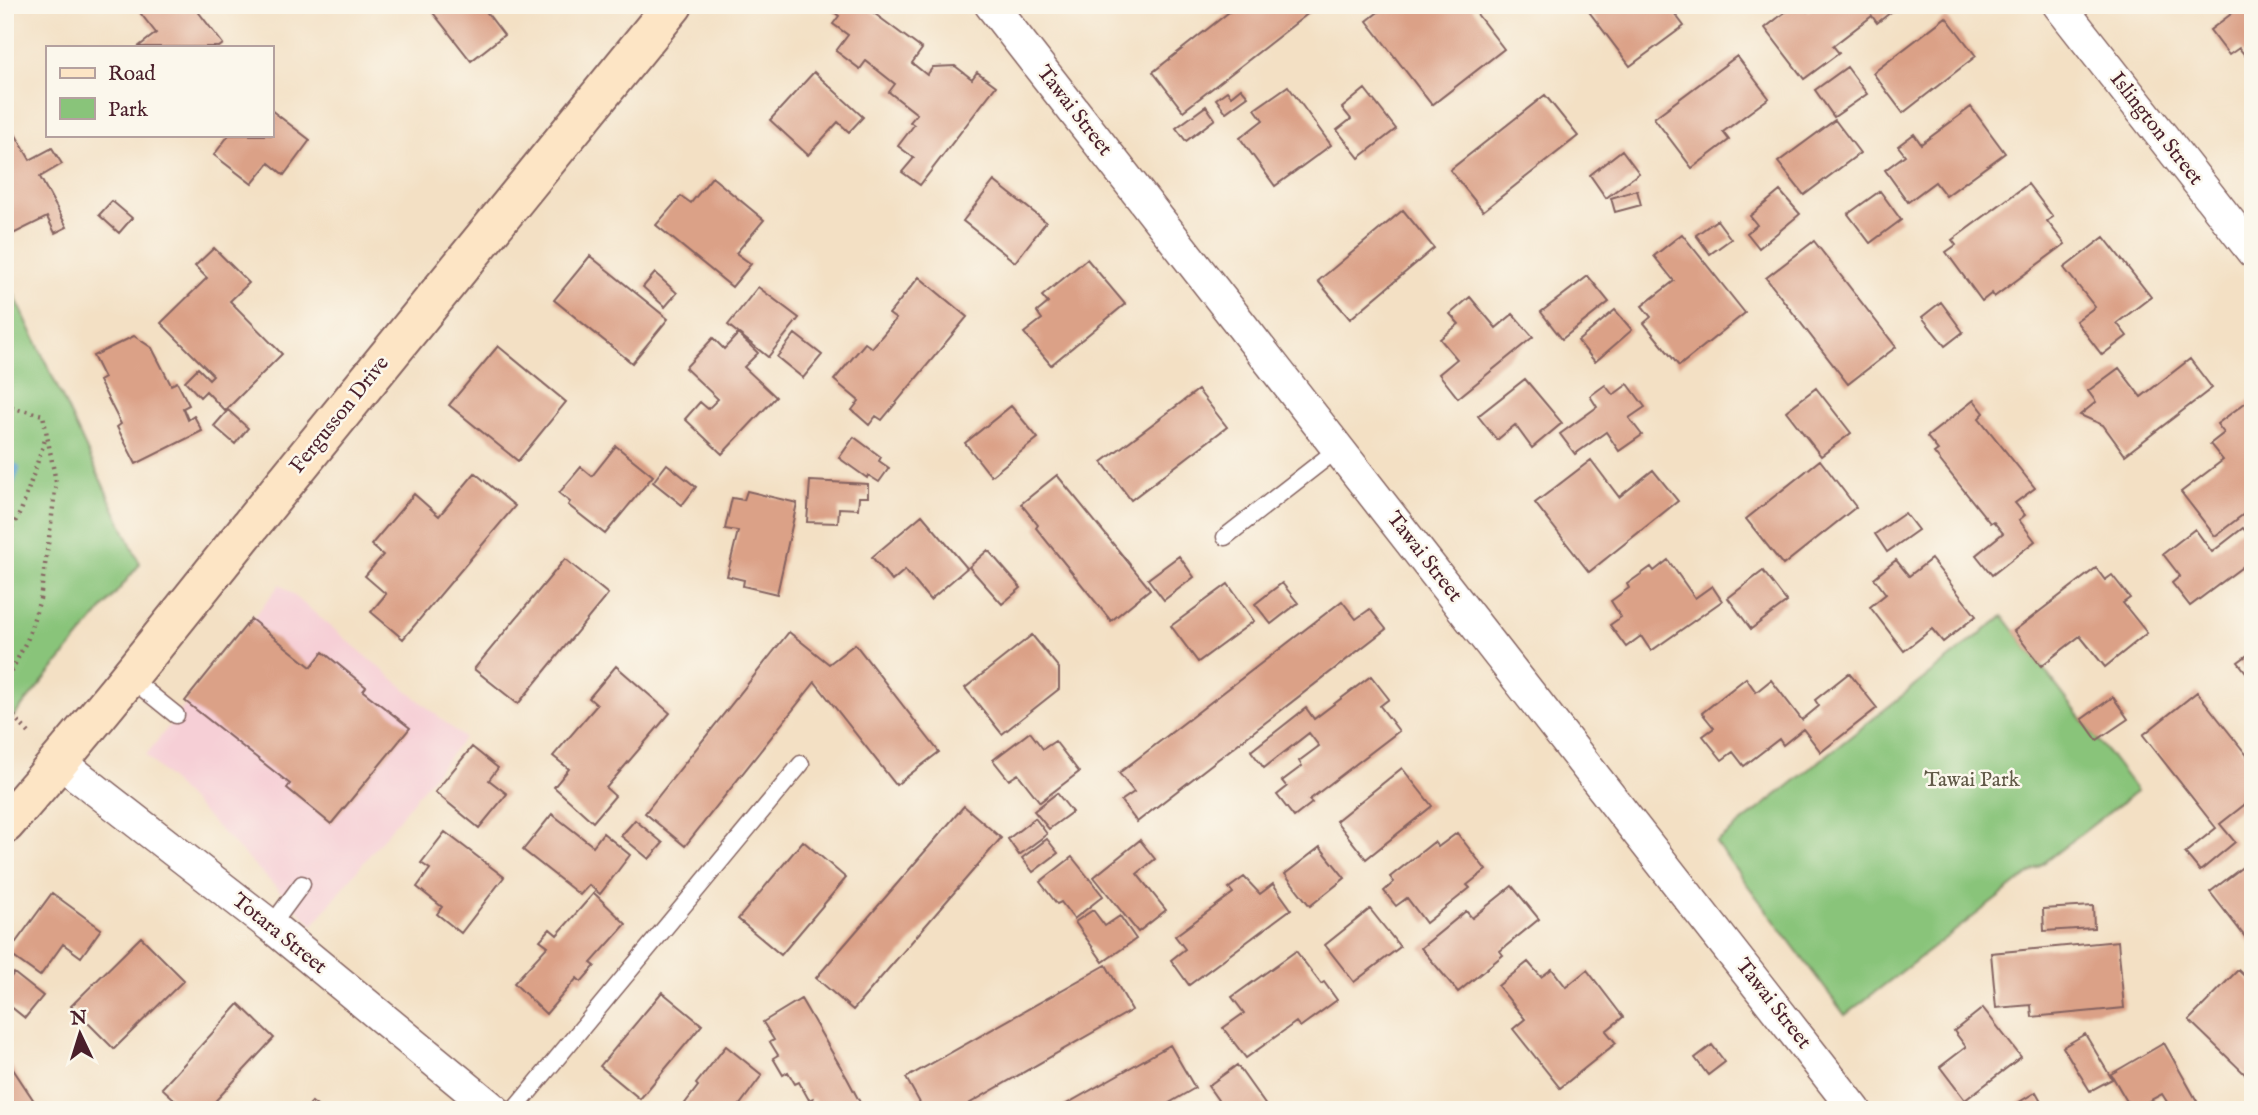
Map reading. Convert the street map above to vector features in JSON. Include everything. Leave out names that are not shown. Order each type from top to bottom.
[{"type":"main road","name":"Fergusson Drive","points":[[5,824],[130,678],[673,5]]},
{"type":"street","name":"Tawai Street","points":[[991,5],[1855,1110]]},
{"type":"street","name":"Islington Street","points":[[2059,5],[2253,252]]},
{"type":"street","name":"Totara Street","points":[[60,762],[271,926],[494,1110]]},
{"type":"lane","points":[[1225,537],[1339,448]]},
{"type":"lane","points":[[130,678],[176,715]]},
{"type":"lane","points":[[514,1110],[801,764]]},
{"type":"lane","points":[[271,926],[302,884]]},
{"type":"path","points":[[5,406],[43,415],[56,482],[40,598],[28,638],[8,678],[6,696],[15,718],[60,762]]},
{"type":"path","points":[[5,540],[21,511],[46,436]]},
{"type":"shaded area","points":[[280,584],[464,738],[313,925],[146,755]]},
{"type":"green space","points":[[5,275],[140,564],[5,727]]},
{"type":"green space","name":"Tawai Park","points":[[2003,616],[2137,791],[1845,1015],[1716,843]]},
{"type":"building","points":[[134,5],[193,5],[223,44],[139,46],[156,33]]},
{"type":"building","points":[[427,5],[490,5],[485,10],[504,35],[471,61]]},
{"type":"building","points":[[874,5],[871,11],[922,49],[912,63],[927,75],[933,67],[955,66],[972,79],[977,72],[996,86],[920,185],[902,172],[914,158],[898,146],[914,125],[910,122],[917,114],[889,92],[895,84],[866,61],[860,69],[836,51],[848,35],[833,24],[839,16],[828,7]]},
{"type":"building","points":[[1238,5],[1319,5],[1183,111],[1153,72]]},
{"type":"building","points":[[1387,5],[1470,5],[1504,49],[1432,105],[1367,21]]},
{"type":"building","points":[[1584,5],[1668,5],[1684,26],[1630,66]]},
{"type":"building","points":[[1794,5],[1804,5],[1808,11],[1816,5],[1900,5],[1877,23],[1872,16],[1833,46],[1839,53],[1804,79],[1765,28]]},
{"type":"building","points":[[2243,5],[2248,11],[2253,7],[2253,65],[2239,48],[2229,55],[2210,30]]},
{"type":"building","points":[[1946,17],[1976,56],[1903,113],[1873,73]]},
{"type":"building","points":[[1737,56],[1769,98],[1723,132],[1729,140],[1692,168],[1654,118]]},
{"type":"building","points":[[1847,67],[1867,94],[1834,117],[1815,90]]},
{"type":"building","points":[[814,72],[863,117],[849,132],[838,122],[808,155],[770,120]]},
{"type":"building","points":[[1288,86],[1331,145],[1275,186],[1240,138],[1263,120],[1255,109]]},
{"type":"building","points":[[1241,88],[1248,96],[1226,112],[1216,99],[1227,91],[1231,96]]},
{"type":"building","points":[[1365,89],[1396,129],[1359,158],[1337,130],[1351,119],[1342,108]]},
{"type":"building","points":[[1545,95],[1578,136],[1483,211],[1450,170]]},
{"type":"building","points":[[1206,106],[1215,119],[1186,141],[1176,128]]},
{"type":"building","points":[[1971,107],[2005,153],[1946,196],[1935,182],[1908,202],[1885,170],[1905,155],[1898,146],[1914,134],[1921,144]]},
{"type":"building","points":[[273,112],[310,140],[284,175],[269,163],[252,184],[214,155],[228,136],[273,136]]},
{"type":"building","points":[[5,116],[30,160],[52,148],[62,164],[40,177],[67,227],[55,233],[47,217],[9,236],[5,229]]},
{"type":"building","points":[[1835,120],[1860,153],[1804,195],[1778,162]]},
{"type":"building","points":[[1622,150],[1639,173],[1606,198],[1590,175]]},
{"type":"building","points":[[712,177],[764,220],[736,253],[751,264],[732,287],[656,225],[681,196],[691,203]]},
{"type":"building","points":[[994,181],[1046,222],[1015,262],[963,221]]},
{"type":"building","points":[[2028,184],[2053,217],[2047,221],[2065,244],[1994,297],[1992,293],[1982,301],[1946,252],[1956,245],[1952,240]]},
{"type":"building","points":[[1637,190],[1641,205],[1615,212],[1611,198]]},
{"type":"building","points":[[1780,191],[1800,214],[1759,248],[1747,233],[1757,225],[1750,216]]},
{"type":"building","points":[[1880,191],[1901,220],[1870,243],[1848,214]]},
{"type":"building","points":[[112,201],[132,218],[119,233],[99,215]]},
{"type":"building","points":[[1403,210],[1434,248],[1350,319],[1318,281]]},
{"type":"building","points":[[1717,220],[1731,239],[1710,254],[1696,235]]},
{"type":"building","points":[[1682,234],[1745,313],[1679,366],[1644,323],[1651,317],[1642,306],[1674,281],[1654,256]]},
{"type":"building","points":[[2104,237],[2151,297],[2117,323],[2127,336],[2102,355],[2076,321],[2095,307],[2064,268]]},
{"type":"building","points":[[1814,241],[1896,347],[1848,384],[1766,278]]},
{"type":"building","points":[[214,248],[249,283],[230,301],[282,354],[225,411],[206,391],[200,397],[185,381],[198,368],[209,379],[213,375],[161,323],[207,278],[195,266]]},
{"type":"building","points":[[590,256],[668,319],[632,363],[554,300]]},
{"type":"building","points":[[1087,259],[1125,304],[1051,365],[1024,333],[1042,319],[1037,312],[1048,303],[1042,296]]},
{"type":"building","points":[[655,273],[677,293],[665,307],[643,287]]},
{"type":"building","points":[[1588,276],[1609,302],[1562,339],[1541,312]]},
{"type":"building","points":[[919,277],[967,317],[882,420],[876,416],[869,425],[852,410],[859,401],[834,380],[865,343],[872,348],[896,319],[889,314]]},
{"type":"building","points":[[758,287],[799,318],[768,357],[728,325]]},
{"type":"building","points":[[1470,297],[1496,328],[1513,314],[1533,337],[1458,398],[1439,374],[1457,359],[1440,339],[1459,324],[1450,314]]},
{"type":"building","points":[[1941,302],[1963,332],[1945,346],[1922,317]]},
{"type":"building","points":[[1615,310],[1632,330],[1595,362],[1578,341]]},
{"type":"building","points":[[738,334],[758,353],[744,367],[776,397],[722,454],[685,419],[700,402],[708,409],[718,399],[685,368],[713,338],[724,349]]},
{"type":"building","points":[[795,334],[822,355],[803,378],[777,357]]},
{"type":"building","points":[[134,336],[152,348],[171,385],[177,382],[189,405],[183,408],[188,420],[194,416],[202,431],[136,464],[117,427],[121,424],[99,381],[104,378],[93,356]]},
{"type":"building","points":[[498,346],[566,402],[518,461],[449,405]]},
{"type":"building","points":[[2190,359],[2212,388],[2125,455],[2103,425],[2080,415],[2096,402],[2088,391],[2119,368],[2141,397]]},
{"type":"building","points":[[1525,379],[1562,423],[1532,448],[1515,425],[1497,440],[1478,416]]},
{"type":"building","points":[[1628,384],[1645,407],[1629,418],[1642,435],[1619,451],[1606,432],[1575,454],[1560,434],[1597,407],[1590,396],[1605,385],[1613,395]]},
{"type":"building","points":[[1816,388],[1851,433],[1821,456],[1786,411]]},
{"type":"building","points":[[1198,390],[1227,427],[1131,500],[1102,462]]},
{"type":"building","points":[[2253,397],[2253,507],[2215,536],[2181,492],[2223,460],[2210,444],[2224,433],[2217,424]]},
{"type":"building","points":[[1974,400],[1984,413],[1979,418],[2035,488],[2015,503],[2025,515],[2019,520],[2035,541],[1992,575],[1976,555],[2003,533],[1993,521],[1990,523],[1934,453],[1938,450],[1927,437]]},
{"type":"building","points":[[1011,406],[1038,438],[991,476],[965,443]]},
{"type":"building","points":[[228,410],[248,428],[235,444],[214,426]]},
{"type":"building","points":[[854,437],[881,457],[879,461],[889,468],[879,482],[868,475],[867,478],[839,458]]},
{"type":"building","points":[[616,446],[653,476],[605,534],[568,505],[570,502],[559,493],[581,467],[592,476]]},
{"type":"building","points":[[1591,460],[1619,497],[1653,470],[1678,501],[1589,572],[1535,503]]},
{"type":"building","points":[[1820,460],[1856,507],[1783,565],[1746,519]]},
{"type":"building","points":[[667,464],[696,487],[682,505],[653,482]]},
{"type":"building","points":[[475,473],[515,506],[403,639],[371,612],[386,594],[365,576],[383,555],[371,545],[414,494],[439,516]]},
{"type":"building","points":[[1057,475],[1150,589],[1111,621],[1036,528],[1038,525],[1021,504]]},
{"type":"building","points":[[810,481],[868,484],[868,497],[859,497],[858,509],[839,508],[838,523],[807,522]]},
{"type":"building","points":[[747,491],[797,503],[777,594],[743,586],[744,580],[727,576],[738,531],[725,529],[732,498],[744,500]]},
{"type":"building","points":[[1905,513],[1918,530],[1887,552],[1875,534]]},
{"type":"building","points":[[922,515],[967,568],[930,600],[905,570],[892,581],[872,557]]},
{"type":"building","points":[[2243,528],[2253,540],[2253,559],[2190,606],[2172,583],[2180,576],[2163,554],[2195,529],[2212,552]]},
{"type":"building","points":[[988,550],[1021,588],[1002,604],[969,567]]},
{"type":"building","points":[[1179,556],[1194,577],[1164,600],[1148,579]]},
{"type":"building","points":[[565,559],[608,594],[518,704],[474,669]]},
{"type":"building","points":[[1931,559],[1976,616],[1943,642],[1932,629],[1904,651],[1870,607],[1886,594],[1874,578],[1896,560],[1909,576]]},
{"type":"building","points":[[1668,560],[1695,598],[1712,586],[1722,601],[1651,651],[1641,636],[1626,647],[1610,625],[1621,617],[1611,601],[1629,588],[1627,584],[1651,567],[1654,571]]},
{"type":"building","points":[[2096,568],[2105,580],[2112,575],[2130,598],[2123,603],[2147,633],[2105,667],[2080,636],[2041,666],[2014,631]]},
{"type":"building","points":[[1763,571],[1787,602],[1751,629],[1728,598]]},
{"type":"building","points":[[1282,583],[1298,603],[1271,624],[1255,604]]},
{"type":"building","points":[[1228,584],[1254,621],[1198,662],[1171,626]]},
{"type":"building","points":[[1342,601],[1356,619],[1370,609],[1386,629],[1137,822],[1121,801],[1134,792],[1119,773]]},
{"type":"building","points":[[251,619],[311,667],[323,652],[366,687],[363,691],[410,728],[331,824],[287,788],[290,784],[185,701]]},
{"type":"building","points":[[789,632],[829,664],[855,644],[939,752],[896,785],[815,682],[685,846],[645,813]]},
{"type":"building","points":[[1032,635],[1059,668],[1059,689],[1002,734],[965,688]]},
{"type":"building","points":[[2253,651],[2253,681],[2238,662]]},
{"type":"building","points":[[616,666],[670,713],[606,788],[615,796],[593,822],[554,787],[569,769],[553,756],[597,705],[589,698]]},
{"type":"building","points":[[1849,673],[1877,708],[1821,752],[1803,729],[1783,745],[1779,739],[1744,766],[1733,752],[1722,760],[1703,736],[1714,728],[1702,713],[1746,678],[1756,692],[1771,680],[1802,720],[1819,706],[1815,700]]},
{"type":"building","points":[[1371,676],[1389,699],[1380,706],[1399,731],[1309,800],[1312,803],[1294,817],[1277,795],[1287,787],[1282,781],[1302,766],[1299,761],[1319,746],[1309,733],[1264,768],[1251,751],[1306,708],[1314,719]]},
{"type":"building","points":[[2197,692],[2253,763],[2253,798],[2220,824],[2235,842],[2200,871],[2185,853],[2216,828],[2143,735]]},
{"type":"building","points":[[2113,697],[2128,719],[2097,740],[2082,719]]},
{"type":"building","points":[[1030,732],[1043,749],[1055,741],[1079,772],[1040,802],[1018,774],[1009,780],[993,760]]},
{"type":"building","points":[[472,747],[498,768],[489,780],[507,794],[479,828],[435,792]]},
{"type":"building","points":[[1402,768],[1432,806],[1366,859],[1336,821]]},
{"type":"building","points":[[1057,793],[1072,812],[1049,829],[1034,811]]},
{"type":"building","points":[[964,806],[1001,838],[853,1010],[816,978]]},
{"type":"building","points":[[552,814],[593,846],[603,833],[630,855],[600,894],[589,885],[580,895],[523,850]]},
{"type":"building","points":[[1035,818],[1047,834],[1019,855],[1008,839]]},
{"type":"building","points":[[635,820],[663,843],[649,859],[621,836]]},
{"type":"building","points":[[445,832],[504,877],[461,933],[437,914],[442,907],[417,887],[430,869],[421,863]]},
{"type":"building","points":[[1457,833],[1486,870],[1467,885],[1470,888],[1426,923],[1407,898],[1396,906],[1384,891],[1394,882],[1390,877],[1434,842],[1438,847]]},
{"type":"building","points":[[1047,839],[1058,853],[1033,872],[1022,858]]},
{"type":"building","points":[[1140,840],[1155,859],[1137,874],[1166,910],[1138,932],[1094,877]]},
{"type":"building","points":[[803,841],[846,878],[781,955],[738,919]]},
{"type":"building","points":[[1320,847],[1345,878],[1310,906],[1285,874]]},
{"type":"building","points":[[1072,857],[1103,896],[1074,919],[1061,902],[1057,904],[1040,882]]},
{"type":"building","points":[[2253,859],[2253,947],[2210,892]]},
{"type":"building","points":[[1244,877],[1260,894],[1273,884],[1291,909],[1189,985],[1171,960],[1185,949],[1175,936],[1233,893],[1229,888]]},
{"type":"building","points":[[1512,886],[1539,919],[1500,951],[1503,955],[1458,992],[1421,948],[1466,911],[1472,918]]},
{"type":"building","points":[[52,893],[101,929],[81,957],[63,944],[40,976],[8,953]]},
{"type":"building","points":[[594,893],[626,924],[591,963],[595,966],[581,982],[577,978],[546,1014],[514,983],[548,946],[540,940],[550,929],[557,935]]},
{"type":"building","points":[[2093,906],[2094,928],[2044,931],[2043,909]]},
{"type":"building","points":[[1370,909],[1400,947],[1354,982],[1325,945]]},
{"type":"building","points":[[1093,910],[1105,926],[1120,916],[1136,939],[1103,962],[1075,922]]},
{"type":"building","points":[[141,937],[184,980],[114,1049],[71,1006]]},
{"type":"building","points":[[2118,941],[2124,1008],[2032,1017],[2031,1005],[1996,1008],[1991,953]]},
{"type":"building","points":[[1296,951],[1337,1000],[1300,1027],[1296,1022],[1246,1058],[1223,1028],[1244,1013],[1232,997]]},
{"type":"building","points":[[1528,962],[1541,977],[1552,969],[1566,987],[1587,970],[1623,1017],[1606,1031],[1616,1043],[1560,1088],[1513,1029],[1525,1019],[1498,986]]},
{"type":"building","points":[[1106,965],[1132,1010],[958,1110],[924,1110],[906,1078]]},
{"type":"building","points":[[2238,970],[2253,984],[2253,1082],[2189,1020]]},
{"type":"building","points":[[14,973],[43,996],[25,1018],[5,1002],[5,984]]},
{"type":"building","points":[[662,992],[702,1025],[640,1099],[600,1066]]},
{"type":"building","points":[[801,999],[864,1110],[819,1110],[813,1098],[809,1100],[799,1082],[795,1084],[788,1072],[783,1075],[773,1058],[778,1055],[770,1042],[774,1040],[763,1022]]},
{"type":"building","points":[[239,1004],[274,1038],[207,1110],[186,1110],[162,1088]]},
{"type":"building","points":[[1983,1008],[2021,1057],[1965,1100],[1940,1067],[1966,1047],[1954,1031]]},
{"type":"building","points":[[2085,1034],[2112,1079],[2090,1091],[2063,1047]]},
{"type":"building","points":[[2164,1043],[2202,1110],[2161,1110],[2169,1105],[2162,1094],[2132,1110],[2111,1074]]},
{"type":"building","points":[[1170,1045],[1195,1088],[1157,1110],[1056,1110]]},
{"type":"building","points":[[1712,1045],[1725,1062],[1708,1075],[1695,1058]]},
{"type":"building","points":[[726,1046],[762,1075],[736,1110],[680,1110],[698,1086],[696,1084]]},
{"type":"building","points":[[5,1057],[38,1107],[33,1110],[5,1110]]},
{"type":"building","points":[[1237,1065],[1269,1110],[1225,1110],[1208,1086]]},
{"type":"building","points":[[2036,1092],[2046,1110],[2013,1110],[2011,1107]]},
{"type":"building","points":[[312,1102],[322,1110],[305,1110]]},
{"type":"waterway","points":[[5,493],[14,469]]}]
